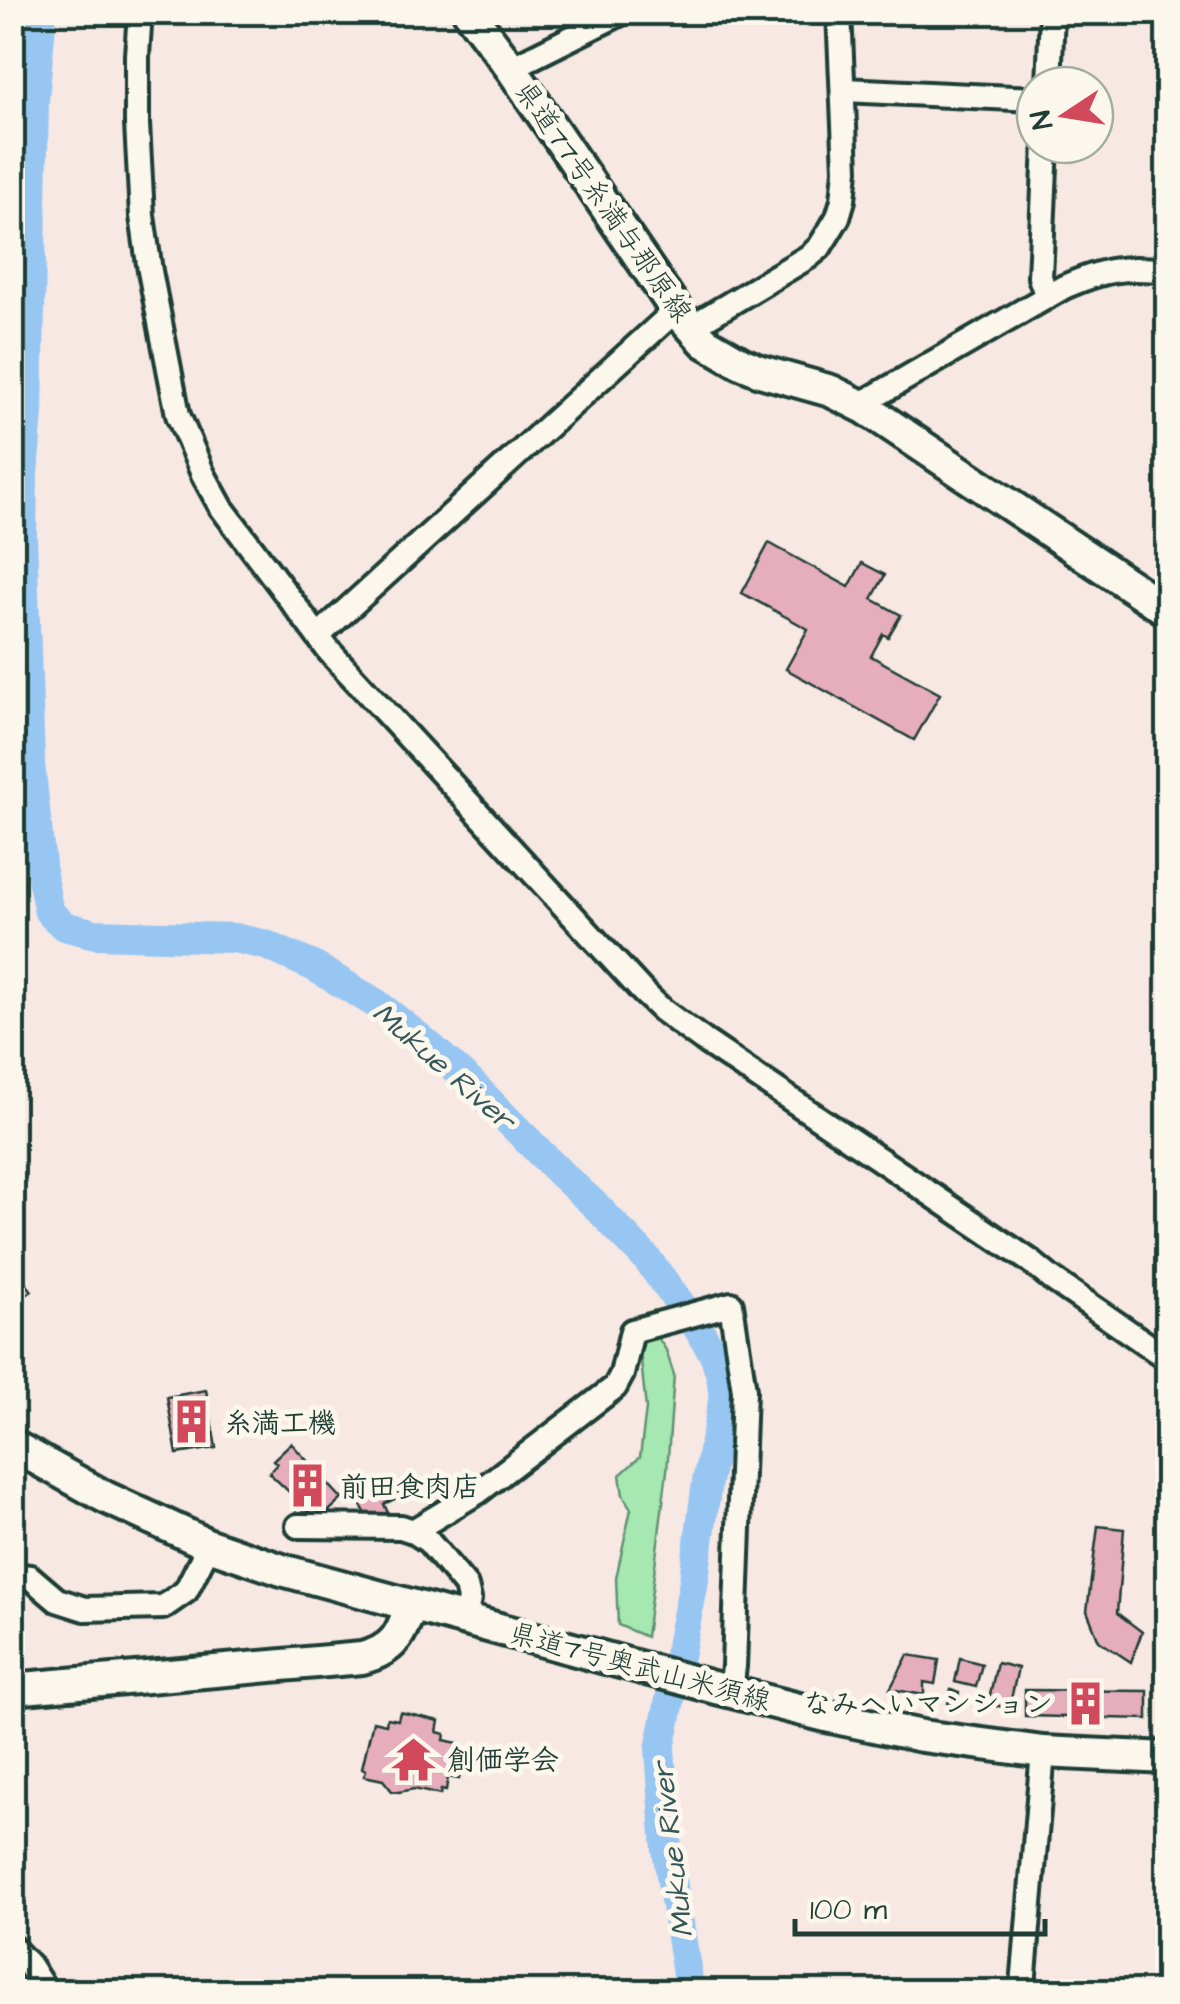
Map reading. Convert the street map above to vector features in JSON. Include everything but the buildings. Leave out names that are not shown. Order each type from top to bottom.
[{"type":"main road","name":"県道77号糸満与那原線","points":[[469,12],[684,318],[705,342],[760,371],[831,391],[865,408],[1168,610]]},
{"type":"main road","name":"県道7号奥武山米須線","points":[[12,1445],[106,1497],[209,1545],[282,1570],[723,1690],[922,1736],[1044,1752],[1168,1758]]},
{"type":"main road","points":[[12,1689],[362,1658],[376,1654],[398,1637],[411,1605]]},
{"type":"street","points":[[140,12],[136,124],[142,216],[178,415],[202,474],[221,507],[318,636],[662,1010],[1168,1359]]},
{"type":"street","points":[[511,68],[623,12]]},
{"type":"street","points":[[318,636],[684,318],[808,258],[819,248],[843,200],[846,170],[839,12]]},
{"type":"street","points":[[1050,65],[1052,12]]},
{"type":"street","points":[[844,90],[1015,98]]},
{"type":"street","points":[[1045,165],[1040,276],[1047,297]]},
{"type":"street","points":[[865,408],[870,398],[1094,274],[1123,268],[1168,271]]},
{"type":"street","points":[[413,1531],[478,1492],[615,1387],[632,1331],[731,1304],[744,1390],[734,1666],[723,1690]]},
{"type":"street","points":[[298,1526],[401,1526],[413,1531],[428,1541],[466,1586],[469,1600],[465,1620]]},
{"type":"street","points":[[12,1575],[30,1577],[56,1600],[85,1609],[163,1607],[186,1592],[209,1545]]},
{"type":"street","points":[[1013,1992],[1023,1986],[1044,1752]]},
{"type":"street","points":[[12,1947],[46,1992]]},
{"type":"green space","points":[[653,1330],[666,1350],[674,1375],[667,1471],[646,1637],[618,1625],[616,1578],[631,1509],[623,1495],[620,1475],[640,1457],[646,1409],[639,1340]]},
{"type":"waterway","name":"Mukue River","points":[[42,12],[34,100],[22,537],[30,763],[49,912],[64,926],[95,934],[234,938],[266,945],[315,967],[377,1004],[472,1084],[647,1259],[715,1356],[724,1397],[707,1482],[693,1587],[660,1749],[667,1850],[690,1992]]},
{"type":"place","name":"糸満工機","points":[[191,1422]]},
{"type":"place","name":"前田食肉店","points":[[307,1486]]},
{"type":"place","name":"なみへいマンション","points":[[1086,1703]]},
{"type":"place","name":"創価学会","points":[[414,1759]]}]
